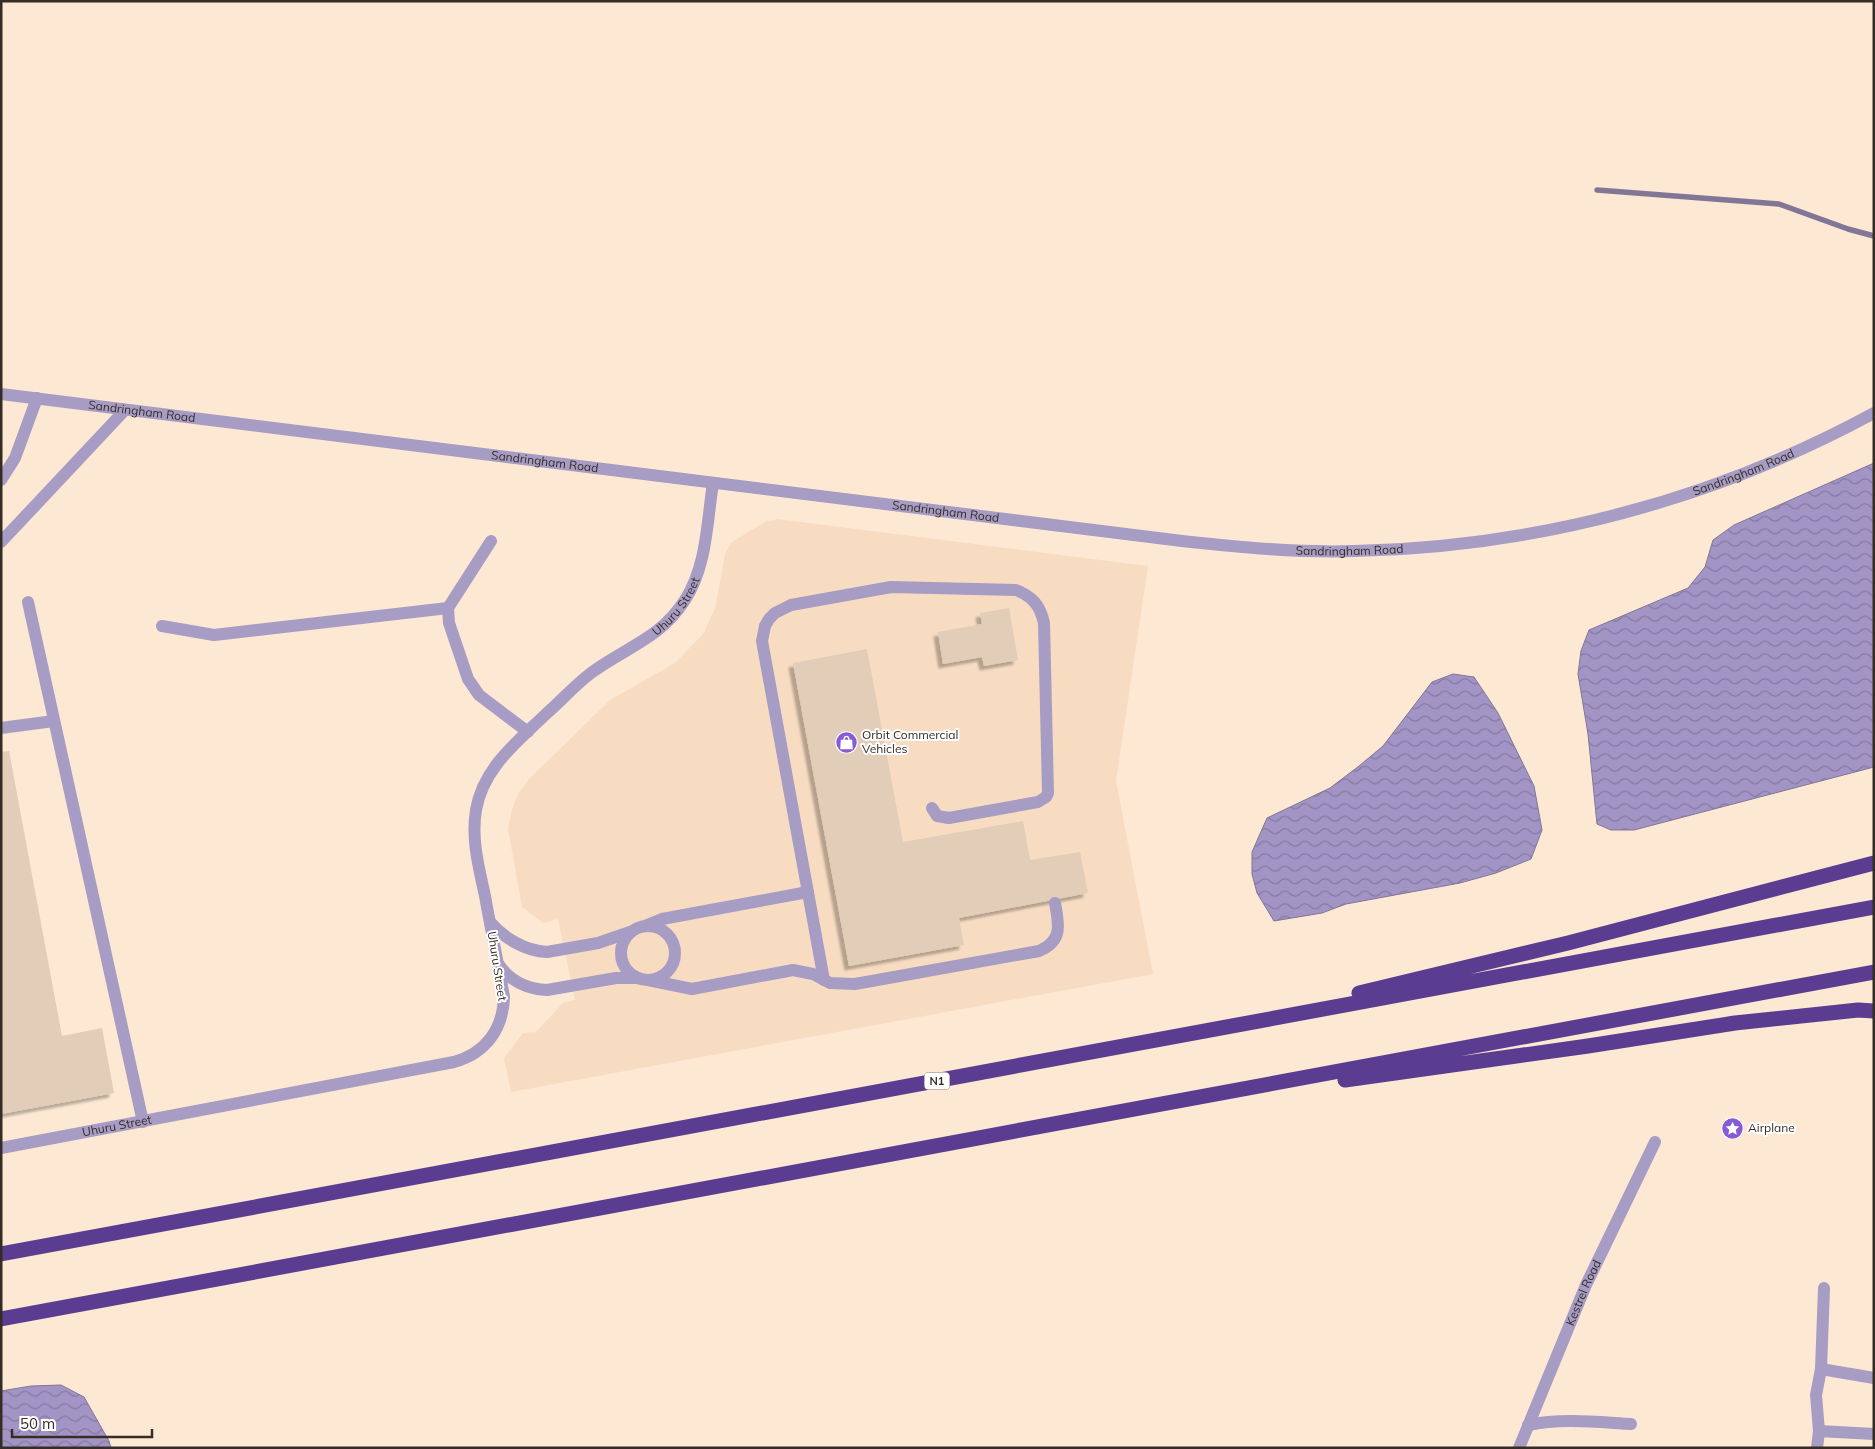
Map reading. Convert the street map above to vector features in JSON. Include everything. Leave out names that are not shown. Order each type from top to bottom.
[{"type":"highway","points":[[1165,1038],[1568,943],[1874,863]]},
{"type":"highway","name":"N1","points":[[1,1254],[1874,907]]},
{"type":"highway","points":[[1,1319],[1874,972]]},
{"type":"highway","points":[[1139,1108],[1588,1046],[1735,1023],[1858,1010],[1874,1011]]},
{"type":"street","name":"Sandringham Road","points":[[1,394],[1238,547],[1295,551],[1412,549],[1525,535],[1581,524],[1634,510],[1740,475],[1874,414]]},
{"type":"street","points":[[1,480],[15,458],[36,398]]},
{"type":"street","points":[[1,542],[125,410]]},
{"type":"street","name":"Uhuru Street","points":[[1,1148],[465,1059],[484,1047],[491,1039],[501,1019],[504,997],[475,843],[476,809],[485,784],[491,772],[507,752],[591,673],[654,634],[671,620],[692,587],[698,572],[713,483]]},
{"type":"street","points":[[491,541],[448,608],[449,623],[468,679],[480,695],[528,732]]},
{"type":"street","points":[[824,980],[762,641],[765,626],[775,612],[791,605],[892,587],[1016,590],[1033,599],[1038,606],[1044,623],[1048,793],[1046,797],[1038,802],[949,818],[937,816],[932,808]]},
{"type":"street","points":[[28,602],[143,1122]]},
{"type":"street","points":[[162,626],[214,635],[448,608]]},
{"type":"street","points":[[1,728],[54,721]]},
{"type":"street","points":[[490,922],[513,942],[540,952],[547,952],[598,943],[662,918],[808,892]]},
{"type":"street","points":[[630,932],[624,939],[621,948],[621,958],[624,966],[630,973],[643,979],[692,989],[793,970],[807,972],[836,984],[855,984],[1039,951],[1052,943],[1058,931],[1059,925],[1055,903]]},
{"type":"street","points":[[498,963],[512,979],[538,990],[616,978],[657,978],[666,974],[672,966],[676,957],[676,948],[666,931],[647,925]]},
{"type":"street","name":"Kestrel Road","points":[[1518,1448],[1586,1285],[1655,1142]]},
{"type":"street","points":[[1817,1448],[1819,1431],[1816,1395],[1821,1369],[1824,1288]]},
{"type":"street","points":[[1821,1369],[1874,1378]]},
{"type":"street","points":[[1528,1425],[1574,1420],[1631,1424]]},
{"type":"street","points":[[1819,1431],[1874,1434]]},
{"type":"shaded area","points":[[777,519],[1148,566],[1116,781],[1153,974],[511,1092],[504,1058],[523,1033],[536,1032],[563,1003],[575,1000],[558,919],[543,923],[522,907],[508,829],[512,809],[519,792],[530,778],[610,700],[675,663],[703,634],[715,609],[725,554],[732,542],[768,520],[769,522]]},
{"type":"water","points":[[1874,463],[1874,767],[1634,830],[1611,830],[1597,824],[1588,734],[1578,674],[1581,651],[1589,630],[1688,588],[1705,567],[1713,540],[1734,525]]},
{"type":"water","points":[[1453,674],[1474,677],[1498,713],[1534,786],[1542,830],[1531,859],[1496,873],[1460,883],[1346,904],[1322,913],[1274,921],[1257,893],[1252,874],[1252,852],[1267,818],[1330,788],[1359,766],[1383,746],[1432,682]]},
{"type":"water","points":[[61,1385],[84,1397],[109,1441],[111,1448],[1,1448],[1,1391],[31,1386]]},
{"type":"building","points":[[1009,608],[1018,660],[984,666],[982,657],[943,664],[938,632],[982,624],[980,613]]},
{"type":"building","name":"Orbit Commercial Vehicles","points":[[867,649],[903,842],[1023,821],[1030,860],[1080,852],[1088,893],[959,918],[964,945],[849,966],[793,663]]},
{"type":"building","points":[[9,751],[62,1036],[102,1028],[114,1093],[1,1114],[1,752]]},
{"type":"waterway","points":[[1597,190],[1779,204],[1848,229],[1874,236]]},
{"type":"place","name":"Orbit Commercial Vehicles","points":[[846,742]]},
{"type":"place","name":"Airplane","points":[[1732,1128]]}]
